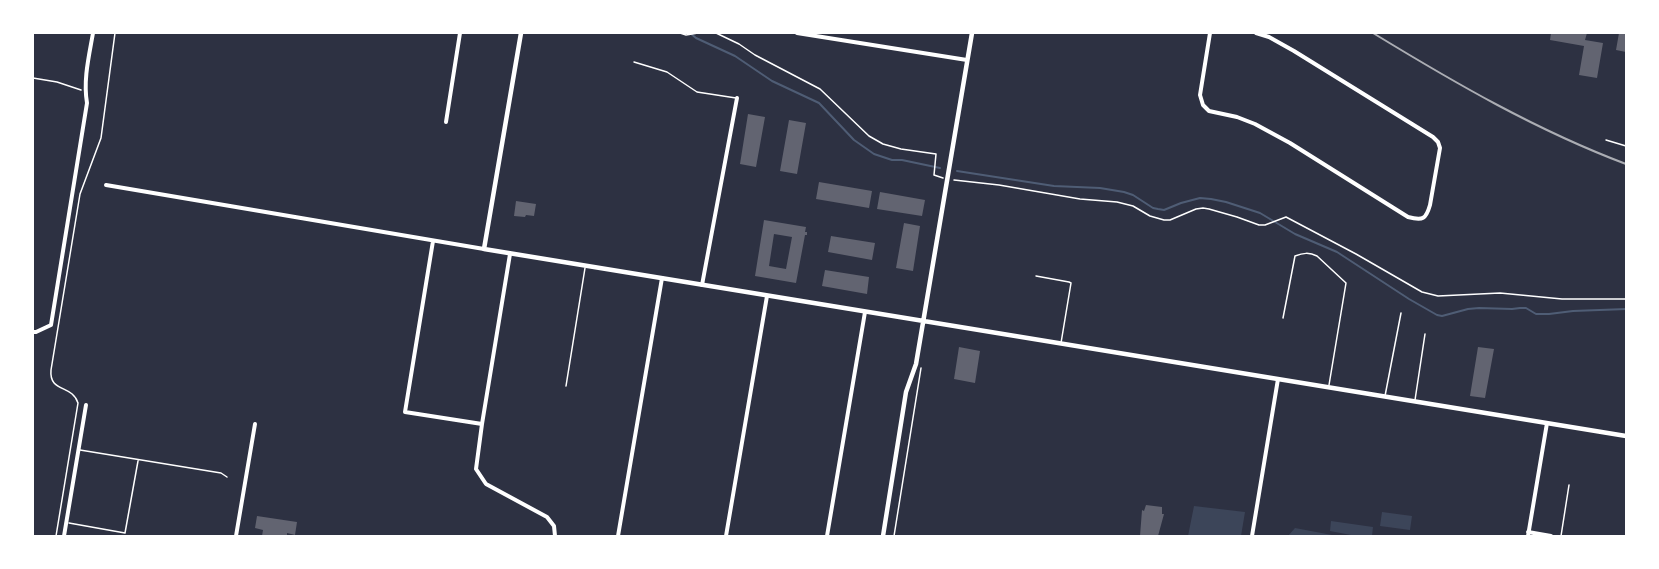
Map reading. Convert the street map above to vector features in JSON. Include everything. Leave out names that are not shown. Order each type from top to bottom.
[{"type":"street","points":[[33,332],[36,333],[51,325],[87,104],[85,91],[93,33]]},
{"type":"street","points":[[446,122],[460,33]]},
{"type":"street","points":[[484,249],[521,33]]},
{"type":"street","points":[[797,33],[968,60]]},
{"type":"street","points":[[883,536],[906,392],[916,364],[924,321],[972,33]]},
{"type":"street","points":[[1210,33],[1200,95],[1203,105],[1209,111],[1237,117],[1255,124],[1290,143],[1408,218],[1422,219],[1427,214],[1430,205],[1440,148],[1438,142],[1293,51],[1256,33]]},
{"type":"street","points":[[702,285],[737,98]]},
{"type":"street","points":[[106,185],[510,254],[1626,436]]},
{"type":"street","points":[[433,241],[405,412],[482,424]]},
{"type":"street","points":[[510,254],[476,469],[486,484],[547,517],[554,526],[555,536]]},
{"type":"street","points":[[618,536],[662,278]]},
{"type":"street","points":[[726,536],[767,296]]},
{"type":"street","points":[[827,536],[865,312]]},
{"type":"street","points":[[1252,536],[1278,379]]},
{"type":"street","points":[[64,536],[86,405]]},
{"type":"street","points":[[1547,423],[1528,534],[1551,536]]},
{"type":"street","points":[[236,536],[255,424]]},
{"type":"lane","points":[[634,62],[667,72],[697,92],[737,98]]},
{"type":"lane","points":[[1606,140],[1626,146]]},
{"type":"lane","points":[[1283,318],[1295,256],[1304,252],[1312,253],[1346,283],[1329,388]]},
{"type":"lane","points":[[566,386],[585,266]]},
{"type":"lane","points":[[1036,276],[1071,283],[1061,344]]},
{"type":"lane","points":[[1384,396],[1401,313]]},
{"type":"lane","points":[[1414,401],[1425,334]]},
{"type":"lane","points":[[79,450],[221,473],[227,477]]},
{"type":"lane","points":[[66,523],[125,533],[138,460]]},
{"type":"lane","points":[[1561,536],[1569,485]]},
{"type":"path","points":[[56,536],[78,403],[77,398],[71,392],[54,383],[51,370],[80,194],[101,138],[115,33]]},
{"type":"path","points":[[680,33],[686,35],[698,33]]},
{"type":"path","points":[[716,33],[820,89],[877,141],[901,149],[936,154],[934,173],[936,177],[999,185],[1080,200],[1117,202],[1133,206],[1150,216],[1164,220],[1170,220],[1196,209],[1209,209],[1253,224],[1265,225],[1286,217],[1422,292],[1446,296],[1500,293],[1562,299],[1626,299]]},
{"type":"path","points":[[33,78],[57,82],[85,91]]},
{"type":"shaded area","points":[[1194,506],[1245,512],[1241,536],[1188,536]]},
{"type":"shaded area","points":[[1382,512],[1412,516],[1410,530],[1380,526]]},
{"type":"shaded area","points":[[1331,521],[1373,527],[1372,536],[1356,536],[1330,531]]},
{"type":"shaded area","points":[[1295,528],[1332,535],[1332,536],[1288,536]]},
{"type":"building","points":[[1551,33],[1587,33],[1585,40],[1603,43],[1597,78],[1579,75],[1584,46],[1550,40]]},
{"type":"building","points":[[1619,33],[1626,34],[1626,52],[1616,50]]},
{"type":"building","points":[[748,114],[765,117],[756,167],[740,164]]},
{"type":"building","points":[[789,120],[806,123],[797,174],[780,171]]},
{"type":"building","points":[[819,182],[872,191],[869,208],[816,199]]},
{"type":"building","points":[[880,192],[925,200],[922,216],[877,209]]},
{"type":"building","points":[[516,201],[536,204],[534,216],[514,216]]},
{"type":"building","points":[[764,220],[806,227],[807,235],[805,235],[796,283],[755,276]],"holes":[[[774,234],[792,237],[786,269],[769,266]]]},
{"type":"building","points":[[904,223],[920,226],[913,271],[896,268]]},
{"type":"building","points":[[831,236],[875,243],[872,260],[828,252]]},
{"type":"building","points":[[825,270],[869,277],[867,294],[822,286]]},
{"type":"building","points":[[959,347],[980,351],[975,383],[954,379]]},
{"type":"building","points":[[1478,347],[1494,349],[1485,398],[1470,396]]},
{"type":"building","points":[[1146,505],[1162,507],[1162,514],[1164,514],[1158,536],[1140,536],[1142,510],[1144,511]]},
{"type":"building","points":[[257,516],[297,522],[295,535],[287,533],[287,536],[262,536],[263,530],[255,528]]},
{"type":"waterway","points":[[690,33],[735,56],[772,81],[819,103],[854,140],[874,154],[892,160],[940,168]]},
{"type":"waterway","points":[[957,171],[1054,186],[1100,188],[1124,192],[1153,208],[1164,210],[1200,198],[1226,202],[1260,213],[1295,234],[1337,252],[1437,315],[1442,316],[1479,308],[1526,308],[1536,314],[1626,309]]},
{"type":"railway","points":[[1373,33],[1434,70],[1528,121],[1626,164]]}]
